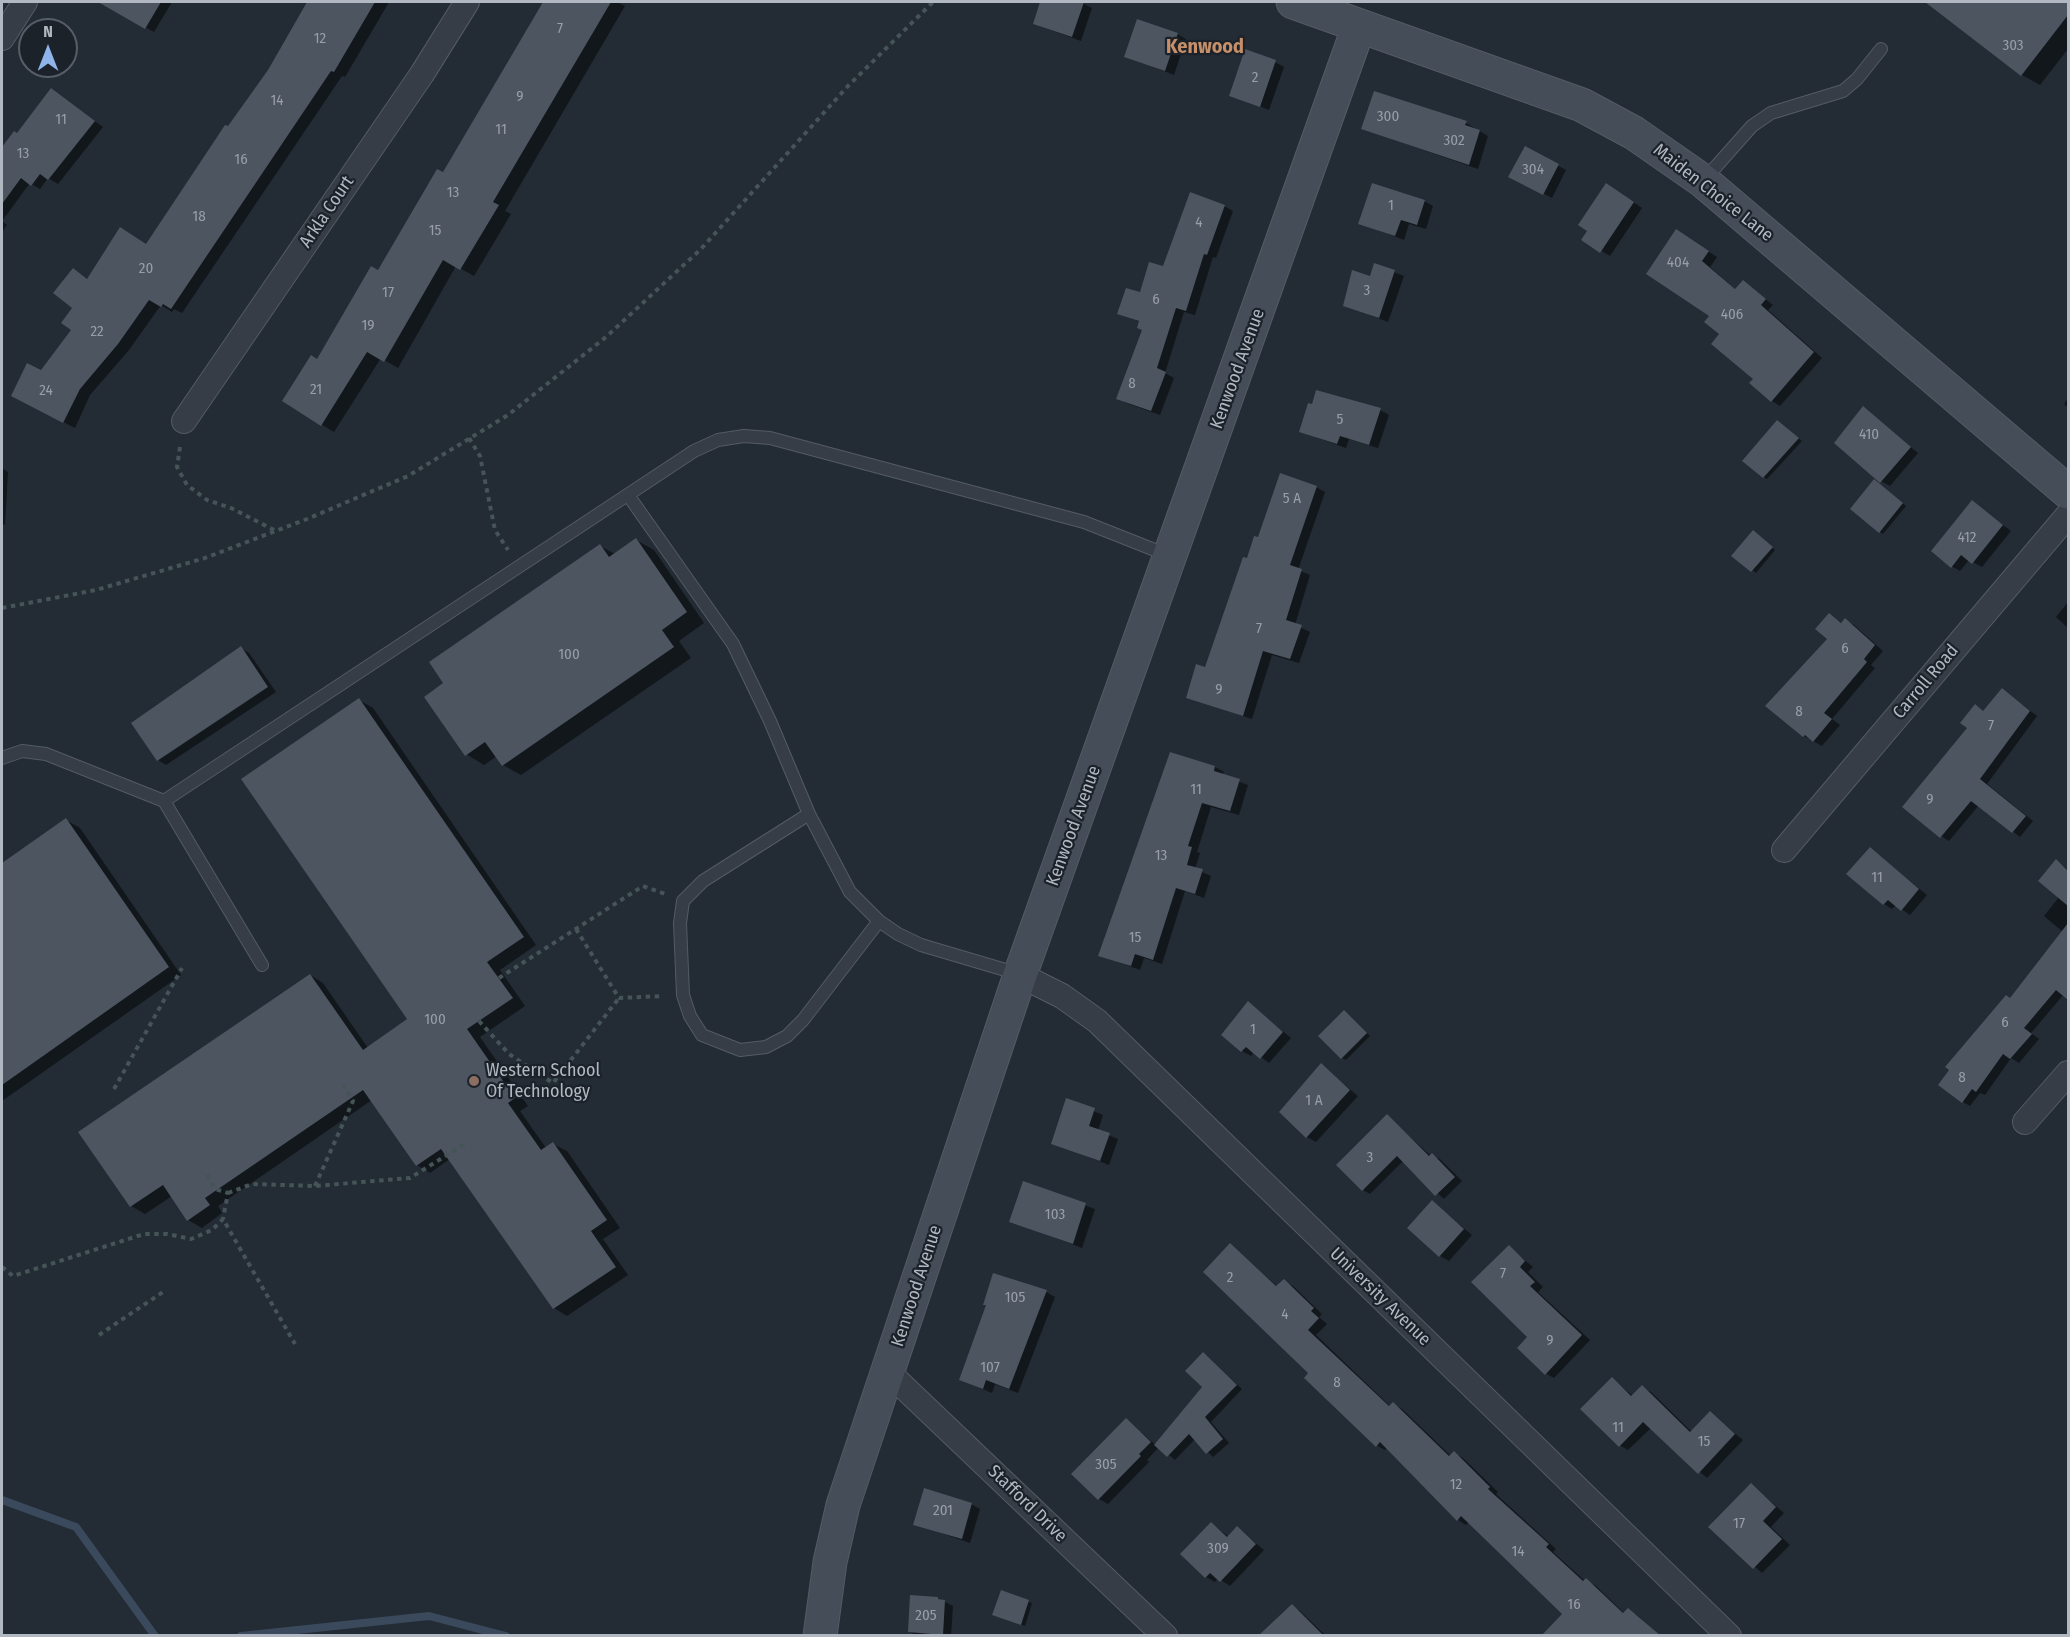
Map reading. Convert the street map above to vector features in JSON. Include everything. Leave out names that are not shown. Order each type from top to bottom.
[{"type":"street","points":[[2,38],[24,2]]},
{"type":"street","name":"Arkla Court","points":[[184,421],[422,74],[467,2]]},
{"type":"street","name":"Maiden Choice Lane","points":[[1293,2],[1582,105],[1634,133],[1703,181],[2068,492]]},
{"type":"street","name":"Kenwood Avenue","points":[[820,1635],[828,1572],[843,1505],[889,1373],[1020,975],[1359,26]]},
{"type":"street","name":"Carroll Road","points":[[1784,850],[2068,515]]},
{"type":"street","name":"University Avenue","points":[[1020,975],[1062,996],[1097,1021],[1729,1635]]},
{"type":"street","points":[[2025,1122],[2068,1073]]},
{"type":"street","name":"Stafford Drive","points":[[889,1373],[1165,1635]]},
{"type":"lane","points":[[1703,181],[1752,126],[1771,113],[1843,91],[1857,80],[1881,48]]},
{"type":"lane","points":[[164,801],[694,451],[718,440],[744,436],[770,438],[1084,522],[1171,556]]},
{"type":"lane","points":[[628,495],[733,644],[770,721],[809,814],[850,892],[879,921],[921,945],[1020,975]]},
{"type":"lane","points":[[2,758],[22,751],[46,754],[164,801],[262,965]]},
{"type":"lane","points":[[809,814],[703,881],[683,901],[680,923],[683,995],[690,1016],[702,1035],[740,1050],[766,1047],[787,1036],[803,1020],[879,921]]},
{"type":"path","points":[[2,608],[96,590],[205,558],[276,531],[408,476],[508,415],[606,337],[701,249],[848,86],[933,2]]},
{"type":"path","points":[[184,421],[177,467],[187,485],[207,500],[231,508],[276,531]]},
{"type":"path","points":[[469,438],[480,456],[495,530],[519,567]]},
{"type":"path","points":[[499,978],[643,886],[683,901]]},
{"type":"path","points":[[576,929],[619,998]]},
{"type":"path","points":[[114,1089],[182,969]]},
{"type":"path","points":[[478,1021],[509,1054],[553,1083],[619,998],[683,995]]},
{"type":"path","points":[[315,1186],[353,1101],[344,1085]]},
{"type":"path","points":[[207,1175],[215,1189],[228,1193],[252,1184],[315,1186],[410,1178],[468,1142]]},
{"type":"path","points":[[2,1267],[13,1276],[144,1234],[167,1234],[191,1239],[212,1230],[223,1219],[228,1193]]},
{"type":"path","points":[[223,1219],[295,1344]]},
{"type":"path","points":[[99,1335],[163,1292]]},
{"type":"building","points":[[98,2],[161,2],[145,29]]},
{"type":"building","points":[[307,2],[375,2],[334,72],[331,71],[171,309],[163,304],[161,307],[149,300],[118,344],[80,389],[63,423],[11,396],[27,363],[41,370],[71,330],[61,323],[72,308],[53,293],[73,268],[87,279],[120,227],[146,244],[225,125],[228,126],[268,70]]},
{"type":"building","points":[[543,2],[611,2],[493,202],[499,205],[460,270],[443,260],[384,362],[367,352],[321,426],[282,401],[311,355],[317,359],[371,266],[378,270],[437,169],[443,172]]},
{"type":"building","points":[[1040,2],[1084,2],[1072,37],[1033,24]]},
{"type":"building","points":[[1925,2],[2068,2],[2068,15],[2021,76]]},
{"type":"building","points":[[1137,19],[1178,33],[1165,71],[1124,57]]},
{"type":"building","points":[[1245,49],[1276,60],[1260,107],[1229,96]]},
{"type":"building","points":[[51,88],[95,121],[48,180],[40,174],[31,186],[21,178],[2,204],[2,147],[14,131],[17,133]]},
{"type":"building","points":[[1374,91],[1467,121],[1465,125],[1480,130],[1469,165],[1361,129]]},
{"type":"building","points":[[1525,146],[1559,164],[1543,195],[1508,177]]},
{"type":"building","points":[[1372,183],[1425,200],[1417,225],[1401,220],[1395,236],[1358,224]]},
{"type":"building","points":[[1606,183],[1634,202],[1600,253],[1581,240],[1587,231],[1578,225]]},
{"type":"building","points":[[1190,192],[1225,205],[1207,255],[1204,254],[1186,311],[1176,308],[1157,368],[1166,372],[1151,411],[1116,399],[1142,330],[1137,328],[1139,321],[1117,314],[1126,288],[1140,292],[1149,262],[1163,266]]},
{"type":"building","points":[[1676,229],[1709,251],[1702,261],[1735,289],[1743,280],[1766,299],[1761,305],[1814,352],[1771,402],[1749,383],[1753,379],[1711,344],[1719,334],[1704,322],[1709,316],[1646,274]]},
{"type":"building","points":[[1374,263],[1395,270],[1379,318],[1343,306],[1352,270],[1370,276]]},
{"type":"building","points":[[1316,390],[1381,408],[1369,445],[1340,436],[1337,444],[1299,432],[1308,403],[1312,404]]},
{"type":"building","points":[[1863,406],[1911,447],[1880,483],[1834,443]]},
{"type":"building","points":[[1777,420],[1799,438],[1763,478],[1742,461]]},
{"type":"building","points":[[1280,473],[1317,486],[1290,565],[1302,569],[1286,620],[1302,625],[1290,659],[1263,651],[1243,716],[1186,698],[1196,664],[1205,667],[1243,557],[1247,558],[1254,536],[1258,537]]},
{"type":"building","points":[[1874,479],[1903,503],[1879,533],[1850,509]]},
{"type":"building","points":[[1972,500],[2003,525],[1972,564],[1961,555],[1951,568],[1931,551]]},
{"type":"building","points":[[1753,530],[1773,547],[1751,572],[1731,556]]},
{"type":"building","points":[[636,538],[687,612],[662,630],[674,647],[502,766],[485,742],[465,756],[424,697],[443,683],[429,662],[600,544],[609,557]]},
{"type":"building","points":[[1829,613],[1841,623],[1845,618],[1875,645],[1864,659],[1867,662],[1824,713],[1832,719],[1813,742],[1805,735],[1803,737],[1765,706],[1827,639],[1815,629]]},
{"type":"building","points":[[241,646],[268,687],[157,761],[131,723]]},
{"type":"building","points":[[2002,688],[2030,711],[1980,779],[2026,816],[2012,833],[1971,801],[1940,838],[1902,807],[1967,728],[1960,723],[1975,704],[1983,711]]},
{"type":"building","points":[[359,698],[524,937],[487,962],[513,998],[467,1029],[515,1098],[508,1103],[541,1150],[553,1142],[607,1220],[591,1231],[616,1267],[553,1309],[441,1149],[416,1166],[363,1090],[205,1198],[210,1205],[187,1221],[163,1185],[130,1207],[78,1132],[310,974],[363,1050],[407,1019],[241,779]]},
{"type":"building","points":[[1170,752],[1215,766],[1214,771],[1240,779],[1230,811],[1202,803],[1188,846],[1192,847],[1187,865],[1203,869],[1195,894],[1176,888],[1153,960],[1135,954],[1131,966],[1098,956]]},
{"type":"building","points":[[66,818],[169,967],[2,1085],[2,863]]},
{"type":"building","points":[[1870,847],[1919,889],[1901,911],[1888,900],[1883,905],[1846,874]]},
{"type":"building","points":[[2056,859],[2068,871],[2068,906],[2038,881]]},
{"type":"building","points":[[2068,923],[2068,1000],[2056,990],[2024,1028],[2032,1034],[2010,1059],[2003,1054],[1976,1092],[1972,1089],[1962,1103],[1938,1085],[1949,1070],[1945,1067],[2006,995],[2010,998]]},
{"type":"building","points":[[1248,1001],[1283,1032],[1260,1059],[1246,1047],[1241,1052],[1221,1035]]},
{"type":"building","points":[[1344,1010],[1367,1033],[1341,1059],[1318,1036]]},
{"type":"building","points":[[1321,1063],[1350,1090],[1306,1138],[1279,1112]]},
{"type":"building","points":[[1066,1098],[1095,1108],[1089,1126],[1110,1133],[1100,1161],[1051,1144]]},
{"type":"building","points":[[1387,1114],[1429,1156],[1432,1153],[1455,1177],[1435,1196],[1397,1156],[1362,1191],[1336,1165]]},
{"type":"building","points":[[1023,1181],[1086,1203],[1073,1244],[1009,1222]]},
{"type":"building","points":[[1432,1200],[1464,1229],[1439,1257],[1407,1228]]},
{"type":"building","points":[[1230,1243],[1276,1286],[1284,1279],[1314,1308],[1311,1311],[1319,1318],[1308,1330],[1389,1406],[1393,1402],[1449,1456],[1454,1451],[1490,1487],[1488,1489],[1549,1544],[1546,1547],[1583,1581],[1586,1578],[1623,1613],[1628,1608],[1660,1635],[1542,1635],[1562,1614],[1461,1516],[1457,1521],[1380,1442],[1376,1447],[1304,1378],[1308,1373],[1203,1272]]},
{"type":"building","points":[[1509,1245],[1525,1261],[1520,1267],[1535,1282],[1530,1286],[1582,1335],[1545,1375],[1517,1348],[1527,1337],[1471,1282]]},
{"type":"building","points":[[993,1273],[1047,1290],[1009,1389],[986,1380],[983,1389],[959,1380],[986,1305],[983,1305]]},
{"type":"building","points":[[1203,1352],[1237,1385],[1205,1417],[1223,1439],[1206,1454],[1189,1434],[1167,1457],[1154,1445],[1202,1387],[1185,1371]]},
{"type":"building","points":[[1612,1377],[1631,1396],[1642,1385],[1690,1432],[1710,1411],[1735,1434],[1698,1474],[1643,1422],[1619,1447],[1580,1409]]},
{"type":"building","points":[[1126,1418],[1151,1442],[1139,1454],[1141,1456],[1098,1500],[1071,1474]]},
{"type":"building","points":[[1751,1483],[1776,1507],[1763,1521],[1782,1539],[1753,1569],[1708,1527]]},
{"type":"building","points":[[924,1488],[972,1503],[962,1539],[913,1525]]},
{"type":"building","points":[[1211,1522],[1227,1537],[1237,1526],[1256,1544],[1220,1582],[1210,1573],[1205,1578],[1180,1554]]},
{"type":"building","points":[[1001,1590],[1029,1600],[1021,1625],[992,1615]]},
{"type":"building","points":[[910,1595],[938,1597],[938,1599],[945,1600],[943,1635],[908,1632]]},
{"type":"building","points":[[1292,1604],[1323,1635],[1259,1635]]},
{"type":"waterway","points":[[2,1500],[76,1527],[155,1636]]},
{"type":"waterway","points":[[241,1636],[429,1616],[506,1636]]},
{"type":"place","name":"Western School Of Technology","points":[[474,1081]]},
{"type":"district","name":"Kenwood","points":[[1205,47]]}]
